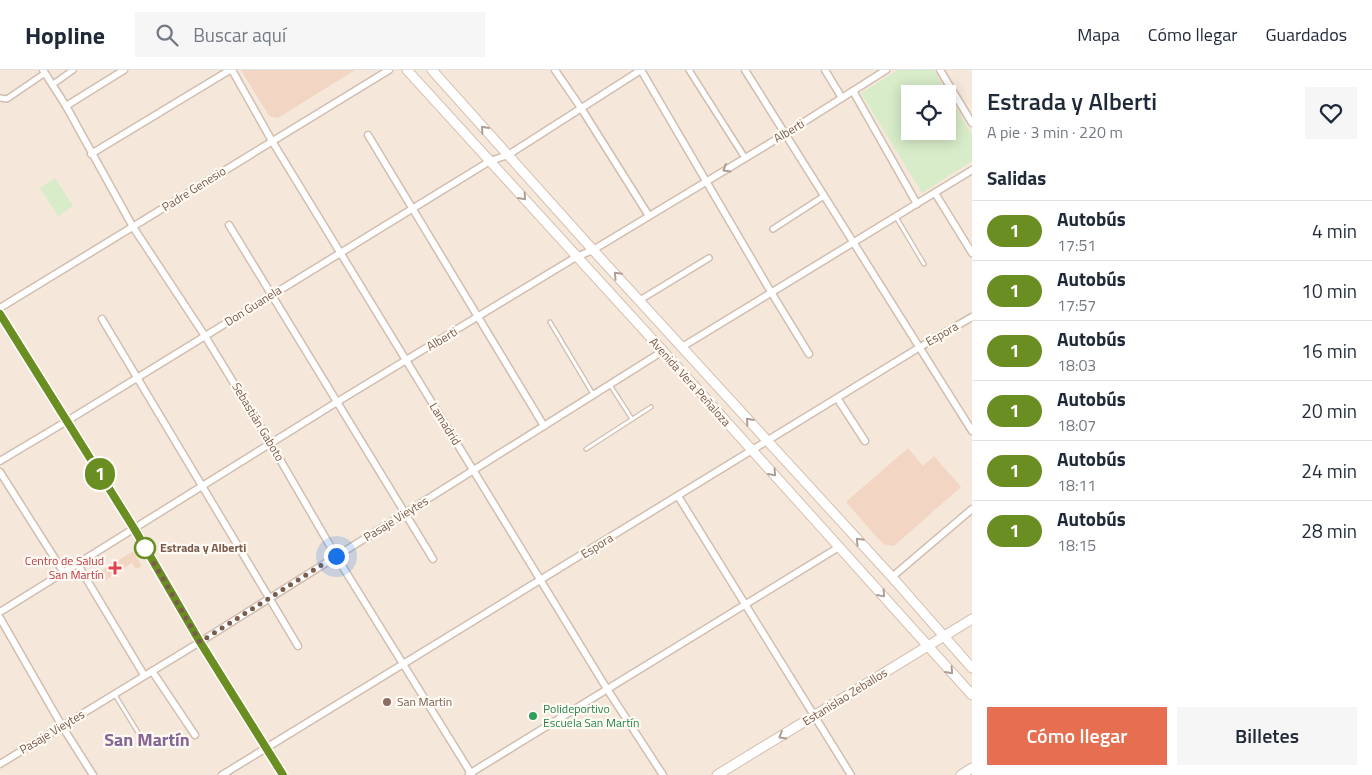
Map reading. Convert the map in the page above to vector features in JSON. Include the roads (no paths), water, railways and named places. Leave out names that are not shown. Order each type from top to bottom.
[{"type":"main road","name":"Avenida Vera Peñaloza","points":[[407,70],[972,695]]},
{"type":"main road","name":"Avenida Vera Peñaloza","points":[[432,70],[593,250],[892,577],[972,668]]},
{"type":"main road","name":"Estanislao Zeballos","points":[[717,775],[816,716],[972,618]]},
{"type":"main road","points":[[961,775],[972,768]]},
{"type":"street","points":[[52,85],[73,70]]},
{"type":"street","points":[[66,106],[124,70]]},
{"type":"street","points":[[91,154],[231,70]]},
{"type":"street","name":"Lamadrid","points":[[231,70],[272,142],[607,689],[662,775]]},
{"type":"street","name":"Padre Genesio","points":[[0,308],[389,70]]},
{"type":"street","points":[[555,70],[649,216]]},
{"type":"street","points":[[641,70],[809,354]]},
{"type":"street","name":"Don Guanela","points":[[0,461],[490,161],[508,155],[641,70]]},
{"type":"street","points":[[689,70],[745,158]]},
{"type":"street","points":[[745,70],[972,431]]},
{"type":"street","points":[[825,70],[842,98]]},
{"type":"street","name":"Alberti","points":[[0,612],[135,530],[337,402],[576,257],[593,250],[785,134],[886,70]]},
{"type":"street","points":[[940,70],[972,123]]},
{"type":"street","points":[[0,98],[7,99],[44,72]]},
{"type":"street","name":"Sebastián Gaboto","points":[[44,72],[66,106],[91,154],[133,226],[205,336],[336,556],[471,774]]},
{"type":"street","points":[[853,91],[917,204]]},
{"type":"street","points":[[368,135],[544,426]]},
{"type":"street","points":[[682,347],[972,170]]},
{"type":"street","points":[[935,193],[972,253]]},
{"type":"street","points":[[773,229],[824,196]]},
{"type":"street","points":[[229,225],[433,559]]},
{"type":"street","points":[[640,300],[709,258]]},
{"type":"street","points":[[0,314],[135,530],[200,642],[283,775]]},
{"type":"street","name":"Espora","points":[[222,775],[972,317]]},
{"type":"street","points":[[102,319],[298,646]]},
{"type":"street","name":"Pasaje Vieytes","points":[[0,764],[200,642],[663,351]]},
{"type":"street","points":[[837,398],[864,442]]},
{"type":"street","points":[[0,472],[64,573]]},
{"type":"street","points":[[678,496],[852,775]]},
{"type":"street","points":[[892,577],[972,509]]},
{"type":"street","points":[[471,774],[839,547]]},
{"type":"street","points":[[78,565],[144,676]]},
{"type":"street","points":[[0,618],[62,726],[93,775]]},
{"type":"street","points":[[152,671],[195,735]]},
{"type":"lane","points":[[896,216],[924,264]]},
{"type":"lane","points":[[550,322],[593,395]]},
{"type":"lane","points":[[610,384],[632,419]]},
{"type":"lane","points":[[586,449],[651,407]]},
{"type":"lane","points":[[114,694],[144,742]]},
{"type":"place","name":"Estrada y Alberti","points":[[145,548]]},
{"type":"place","name":"Centro de Salud San Martín","points":[[115,568]]},
{"type":"place","name":"San Martin","points":[[387,702]]},
{"type":"place","name":"Polideportivo Escuela San Martín","points":[[533,716]]},
{"type":"district","name":"San Martín","points":[[147,740]]}]
